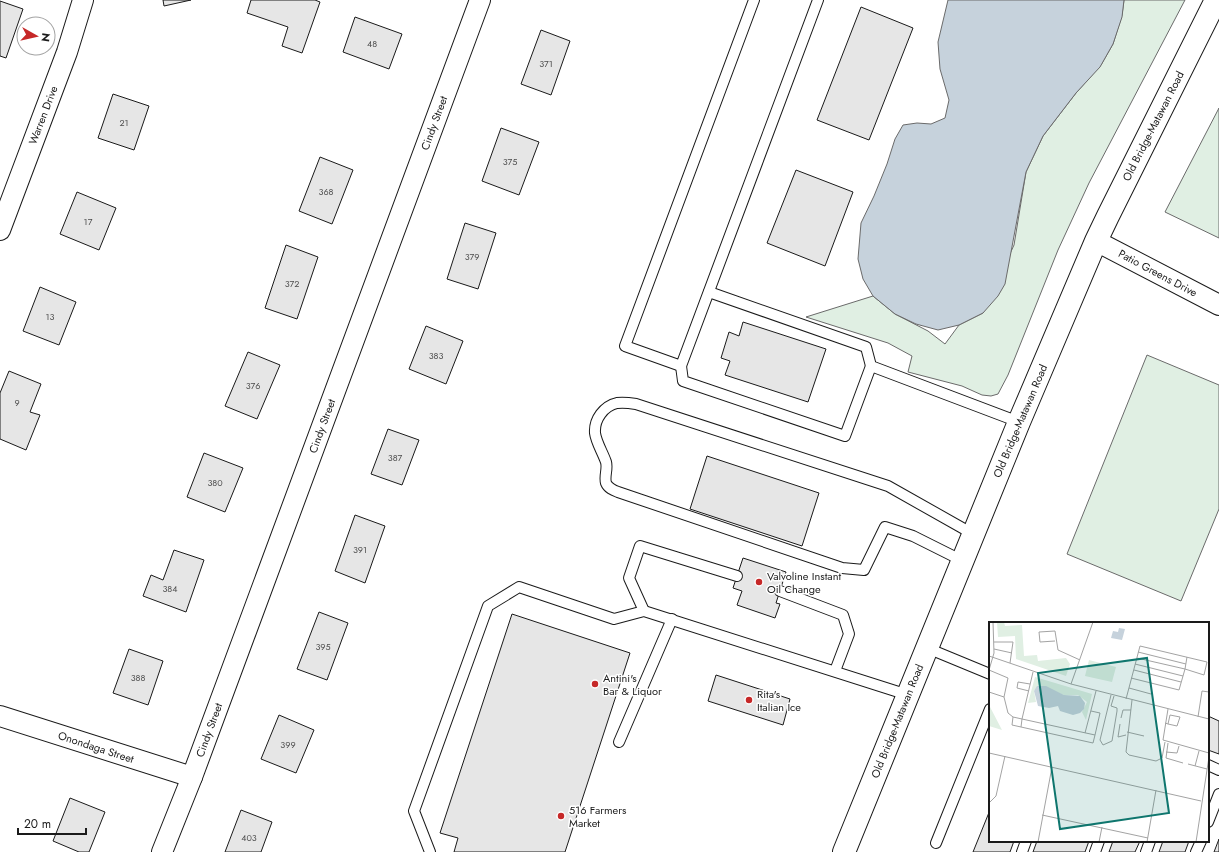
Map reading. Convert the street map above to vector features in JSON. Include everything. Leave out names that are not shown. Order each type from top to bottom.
[{"type":"main road","name":"Old Bridge-Matawan Road","points":[[844,852],[1019,422],[1096,241],[1216,0]]},
{"type":"street","name":"Warren Drive","points":[[0,230],[67,52],[83,0]]},
{"type":"street","name":"Cindy Street","points":[[162,852],[192,778],[476,1]]},
{"type":"street","name":"Patio Greens Drive","points":[[1096,241],[1219,305]]},
{"type":"street","name":"Onondaga Street","points":[[0,716],[192,778]]},
{"type":"lane","points":[[681,366],[625,346],[754,0]]},
{"type":"lane","points":[[709,292],[866,347],[871,366],[845,436],[684,381],[681,366],[818,0]]},
{"type":"lane","points":[[871,366],[1019,422]]},
{"type":"lane","points":[[963,561],[913,536],[885,527],[864,570],[842,568],[610,489],[606,484],[606,464],[595,433],[596,423],[600,414],[607,408],[617,403],[636,404],[888,486],[973,534]]},
{"type":"lane","points":[[644,610],[629,578],[640,546],[737,576]]},
{"type":"lane","points":[[430,852],[414,811],[488,606],[519,587],[614,619],[644,610],[908,695]]},
{"type":"lane","points":[[780,591],[843,615],[849,634],[835,671]]},
{"type":"lane","points":[[619,742],[672,620]]},
{"type":"lane","points":[[927,648],[989,674]]},
{"type":"lane","points":[[936,842],[989,712]]},
{"type":"lane","points":[[1209,765],[1219,770]]},
{"type":"lane","points":[[1209,819],[1219,794]]},
{"type":"lane","points":[[1022,852],[1026,842]]},
{"type":"lane","points":[[1095,852],[1099,842]]},
{"type":"lane","points":[[1146,852],[1150,842]]},
{"type":"lane","points":[[1196,852],[1201,842]]},
{"type":"green space","points":[[1124,0],[1185,0],[1089,183],[1058,250],[1008,375],[998,394],[991,396],[982,395],[962,386],[908,372],[912,356],[888,343],[806,317],[873,296],[895,314],[928,331],[945,344],[959,325],[983,313],[1014,245],[1026,172],[1043,136],[1076,93],[1101,65],[1113,44],[1122,15]]},
{"type":"green space","points":[[1219,108],[1219,238],[1165,212]]},
{"type":"green space","points":[[1147,355],[1219,385],[1219,509],[1181,601],[1067,554]]},
{"type":"shaded area","points":[[948,0],[1124,0],[1122,17],[1113,44],[1100,67],[1076,93],[1043,136],[1026,172],[1005,284],[998,296],[983,313],[959,325],[938,330],[916,324],[895,314],[873,296],[863,279],[858,259],[861,223],[887,164],[895,139],[903,125],[917,123],[931,124],[945,118],[949,100],[940,69],[938,42]]},
{"type":"building","points":[[163,0],[191,0],[164,6]]},
{"type":"building","points":[[251,0],[315,0],[320,2],[302,53],[282,46],[288,27],[247,13]]},
{"type":"building","points":[[0,1],[23,9],[21,16],[16,16],[16,29],[6,58],[0,56]]},
{"type":"building","points":[[861,7],[913,28],[869,140],[817,120]]},
{"type":"building","points":[[355,17],[402,34],[389,69],[343,52]]},
{"type":"building","points":[[541,30],[570,41],[551,95],[521,84]]},
{"type":"building","points":[[113,94],[149,106],[134,150],[98,138]]},
{"type":"building","points":[[501,128],[539,142],[519,195],[482,181]]},
{"type":"building","points":[[320,157],[353,170],[332,224],[299,211]]},
{"type":"building","points":[[796,170],[853,192],[825,266],[767,243]]},
{"type":"building","points":[[77,192],[116,208],[99,250],[60,234]]},
{"type":"building","points":[[465,223],[496,233],[478,289],[447,279]]},
{"type":"building","points":[[286,245],[318,257],[297,319],[265,308]]},
{"type":"building","points":[[40,287],[76,302],[59,345],[23,331]]},
{"type":"building","points":[[743,322],[826,349],[808,402],[725,375],[730,361],[721,358],[729,332],[739,336]]},
{"type":"building","points":[[426,326],[463,341],[446,384],[409,369]]},
{"type":"building","points":[[248,352],[280,365],[257,419],[225,406]]},
{"type":"building","points":[[9,371],[41,384],[30,412],[40,415],[26,450],[0,439],[0,393]]},
{"type":"building","points":[[388,429],[419,440],[402,485],[371,474]]},
{"type":"building","points":[[204,453],[243,468],[225,512],[187,497]]},
{"type":"building","points":[[707,456],[819,493],[802,546],[690,509]]},
{"type":"building","points":[[355,515],[385,526],[365,583],[335,571]]},
{"type":"building","points":[[174,550],[204,560],[186,612],[143,596],[151,575],[163,580]]},
{"type":"building","name":"Valvoline Instant Oil Change","points":[[743,558],[786,572],[776,603],[780,604],[775,618],[737,605],[742,591],[733,588]]},
{"type":"building","points":[[319,612],[348,623],[327,680],[297,669]]},
{"type":"building","points":[[512,614],[630,653],[565,852],[454,852],[458,838],[440,833]]},
{"type":"building","points":[[129,649],[163,661],[148,705],[113,693]]},
{"type":"building","name":"Rita's Italian Ice","points":[[716,675],[790,699],[783,725],[708,701]]},
{"type":"building","points":[[279,715],[314,730],[296,773],[261,759]]},
{"type":"building","points":[[1209,716],[1219,721],[1219,754],[1209,750]]},
{"type":"building","points":[[70,798],[105,812],[89,852],[79,852],[53,841]]},
{"type":"building","points":[[241,810],[272,822],[261,852],[225,852]]},
{"type":"building","points":[[989,812],[989,842],[1014,842],[1010,852],[973,852]]},
{"type":"building","points":[[1219,839],[1219,852],[1214,852]]},
{"type":"building","points":[[1037,842],[1089,842],[1085,852],[1033,852]]},
{"type":"building","points":[[1113,842],[1140,842],[1135,852],[1109,852]]},
{"type":"building","points":[[1163,842],[1189,842],[1185,852],[1159,852]]},
{"type":"place","name":"Valvoline Instant Oil Change","points":[[759,582]]},
{"type":"place","name":"Antini's Bar & Liquor","points":[[595,684]]},
{"type":"place","name":"Rita's Italian Ice","points":[[749,700]]},
{"type":"place","name":"516 Farmers Market","points":[[561,816]]}]
